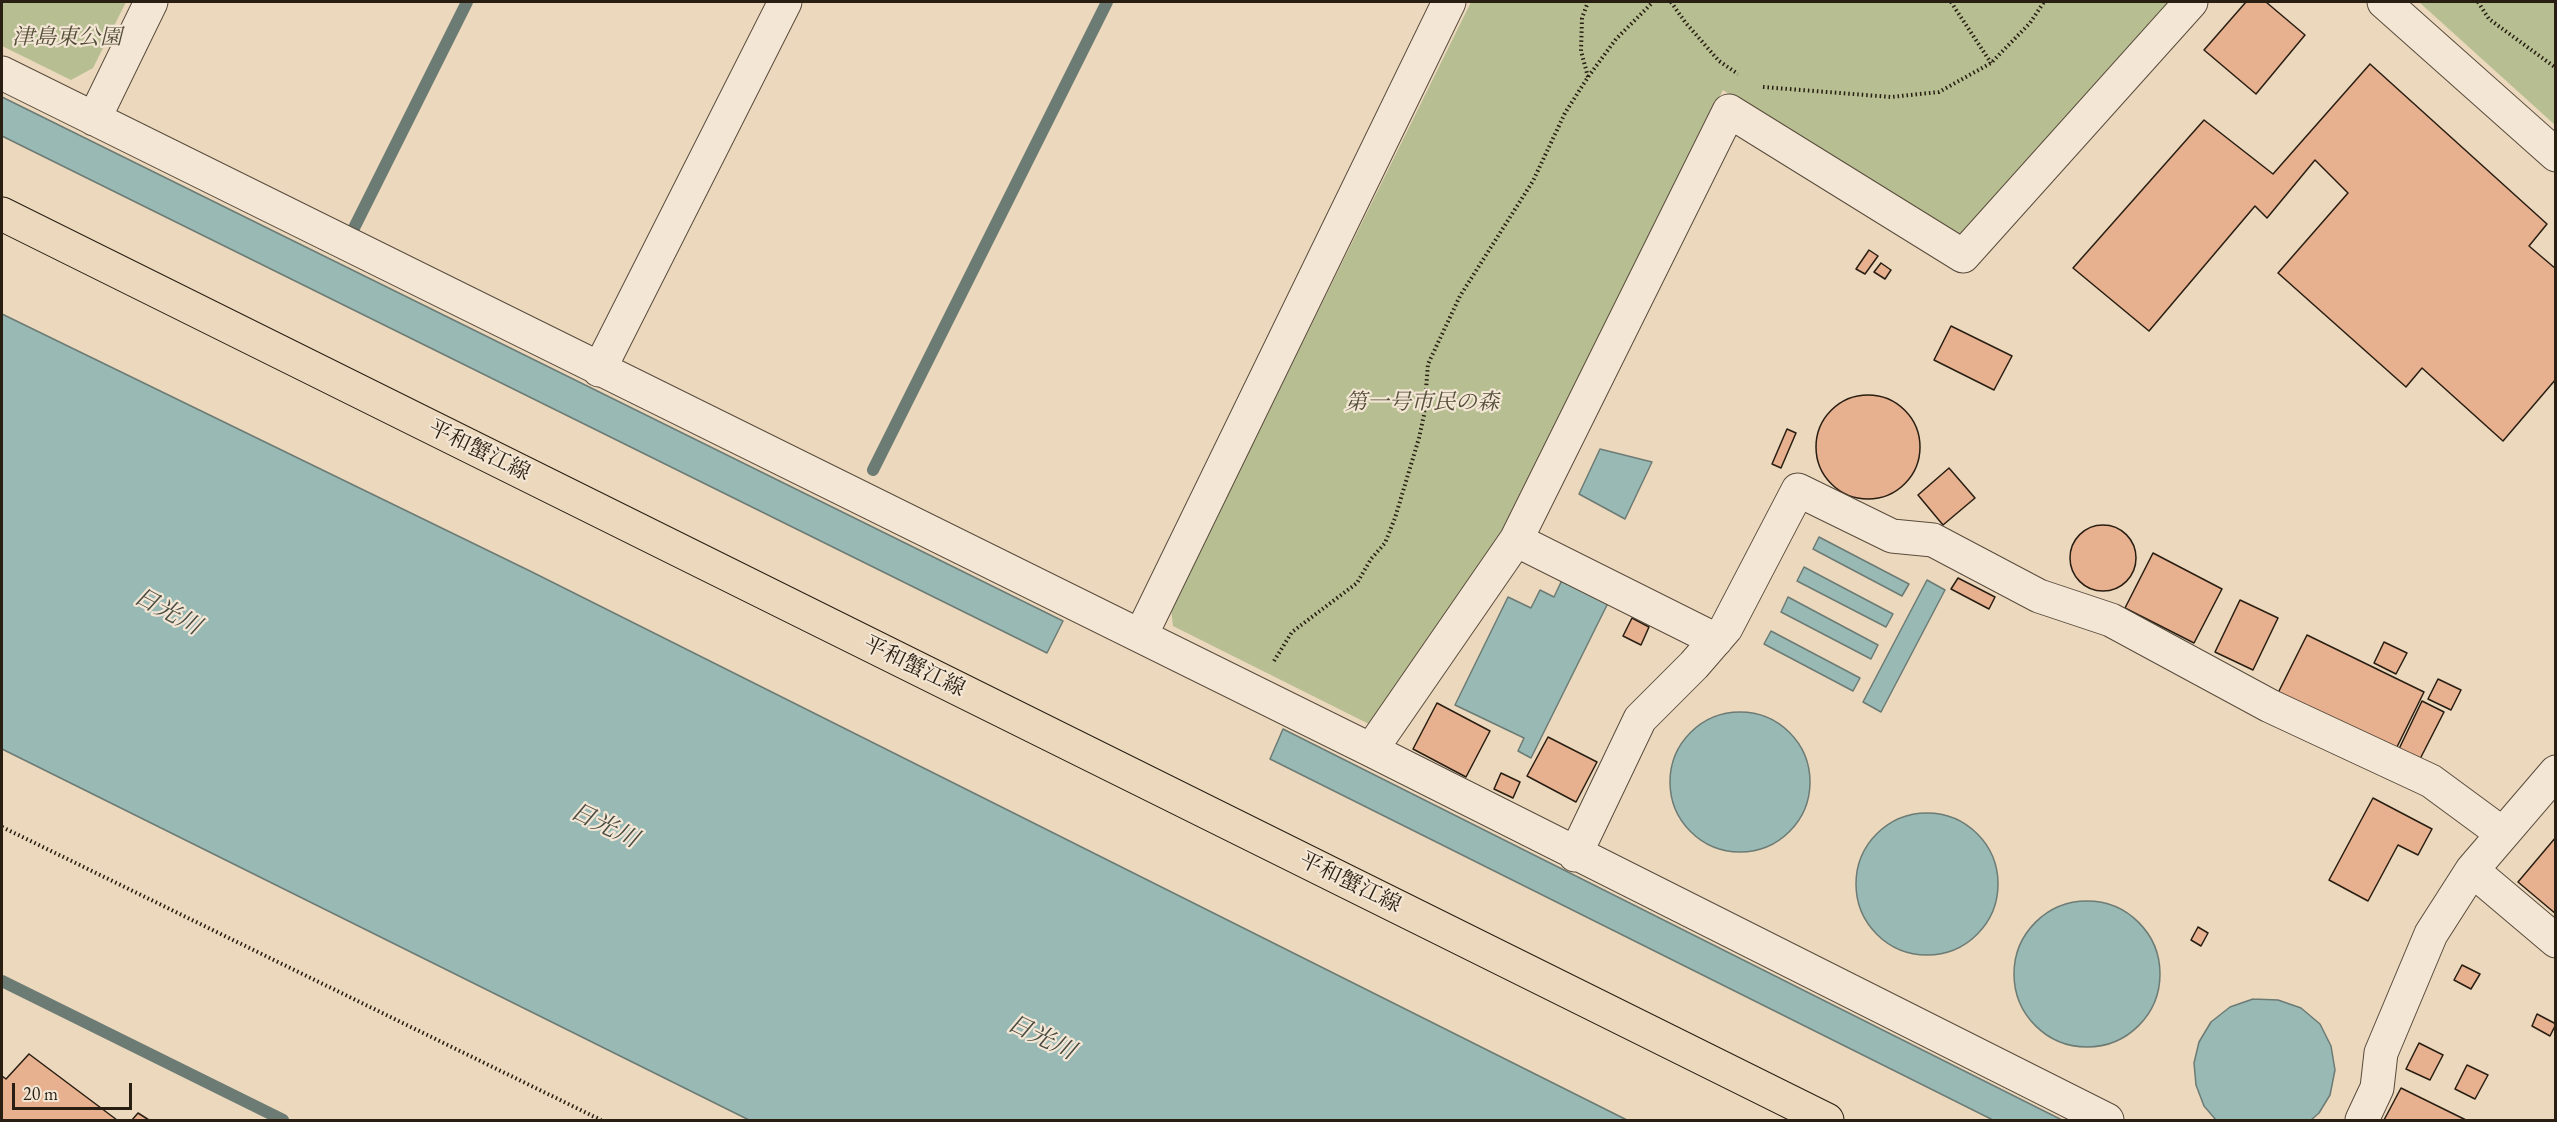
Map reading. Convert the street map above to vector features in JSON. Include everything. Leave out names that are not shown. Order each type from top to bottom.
[{"type":"main road","name":"平和蟹江線","points":[[2,214],[1827,1120]]},
{"type":"street","points":[[94,119],[151,2]]},
{"type":"street","points":[[599,369],[785,2]]},
{"type":"street","points":[[1141,635],[1449,2]]},
{"type":"street","points":[[1371,750],[1516,540],[1729,111],[1963,256],[2191,2]]},
{"type":"street","points":[[2384,2],[2556,155]]},
{"type":"street","points":[[2,73],[1141,635],[1575,855],[2107,1120]]},
{"type":"street","points":[[1575,855],[1640,719],[1726,628],[1798,490],[1892,537],[1933,540],[2039,596],[2111,620],[2270,706],[2431,782],[2503,834]]},
{"type":"street","points":[[1516,540],[1716,640]]},
{"type":"street","points":[[2362,1120],[2377,1088],[2381,1053],[2432,934],[2472,870],[2556,772]]},
{"type":"street","points":[[2472,870],[2556,941]]},
{"type":"path","points":[[1588,2],[1582,18],[1581,51],[1588,77]]},
{"type":"path","points":[[1255,692],[1292,632],[1357,583],[1371,559],[1385,543],[1395,518],[1419,438],[1424,415],[1428,364],[1460,296],[1533,181],[1565,113],[1588,77],[1616,39],[1653,2]]},
{"type":"path","points":[[1671,2],[1719,61],[1739,74]]},
{"type":"path","points":[[1951,2],[1991,63]]},
{"type":"path","points":[[1759,87],[1845,95],[1900,96],[1939,92],[1991,63],[2030,23],[2044,2]]},
{"type":"path","points":[[2478,2],[2489,19],[2556,68]]},
{"type":"path","points":[[2,827],[601,1120]]},
{"type":"green space","name":"津島東公園","points":[[2,2],[126,2],[93,68],[71,80],[2,46]]},
{"type":"green space","name":"第一号市民の森","points":[[1471,2],[2172,2],[1962,235],[1945,235],[1723,90],[1529,492],[1371,725],[1173,626],[1171,609]]},
{"type":"green space","points":[[2419,2],[2555,2],[2555,125]]},
{"type":"water","points":[[2,97],[1063,621],[1047,653],[2,136]]},
{"type":"water","name":"日光川","points":[[2,314],[530,571],[1627,1120],[749,1120],[2,749]]},
{"type":"water","points":[[1600,449],[1652,462],[1625,519],[1579,494]]},
{"type":"water","points":[[1819,537],[1909,584],[1902,596],[1813,549]]},
{"type":"water","points":[[1804,567],[1893,614],[1886,627],[1797,581]]},
{"type":"water","points":[[1562,580],[1608,603],[1531,758],[1518,751],[1524,738],[1455,705],[1508,597],[1531,608],[1540,590],[1554,597]]},
{"type":"water","points":[[1927,580],[1945,590],[1881,712],[1863,702]]},
{"type":"water","points":[[1788,597],[1878,645],[1871,659],[1781,612]]},
{"type":"water","points":[[1771,631],[1860,678],[1853,691],[1764,644]]},
{"type":"water","points":[[1740,712],[1767,717],[1790,732],[1805,755],[1810,782],[1805,809],[1790,832],[1767,847],[1740,852],[1713,847],[1690,832],[1675,809],[1670,782],[1675,755],[1690,732],[1713,717]]},
{"type":"water","points":[[1283,729],[2062,1120],[1993,1120],[1270,759]]},
{"type":"water","points":[[1927,813],[1954,818],[1977,834],[1993,857],[1998,884],[1993,911],[1977,934],[1954,950],[1927,955],[1900,950],[1877,934],[1861,911],[1856,884],[1861,857],[1877,834],[1900,818]]},
{"type":"water","points":[[2087,901],[2115,907],[2138,923],[2154,946],[2160,974],[2154,1002],[2138,1025],[2115,1041],[2087,1047],[2059,1041],[2036,1025],[2020,1002],[2014,974],[2020,946],[2036,923],[2059,907]]},
{"type":"water","points":[[2253,999],[2278,1000],[2301,1008],[2320,1024],[2331,1046],[2335,1070],[2330,1095],[2319,1113],[2311,1120],[2216,1120],[2204,1106],[2196,1085],[2194,1063],[2199,1042],[2211,1022],[2230,1007]]},
{"type":"building","points":[[2246,2],[2266,2],[2305,35],[2256,94],[2204,50]]},
{"type":"building","points":[[2370,64],[2547,224],[2529,246],[2556,269],[2556,379],[2503,441],[2422,368],[2406,387],[2278,273],[2348,193],[2315,160],[2267,218],[2255,206],[2149,331],[2073,268],[2204,120],[2273,174]]},
{"type":"building","points":[[1869,250],[1878,256],[1865,274],[1856,269]]},
{"type":"building","points":[[1881,263],[1891,270],[1885,279],[1874,272]]},
{"type":"building","points":[[1951,326],[2012,356],[1994,390],[1934,360]]},
{"type":"building","points":[[1868,395],[1888,399],[1905,410],[1916,427],[1920,447],[1916,467],[1905,484],[1888,495],[1868,499],[1848,495],[1831,484],[1820,467],[1816,447],[1820,427],[1831,410],[1848,399]]},
{"type":"building","points":[[1787,429],[1796,433],[1781,468],[1772,464]]},
{"type":"building","points":[[1949,468],[1975,498],[1943,525],[1918,495]]},
{"type":"building","points":[[2103,525],[2116,527],[2131,540],[2136,558],[2134,571],[2121,586],[2103,591],[2090,589],[2075,576],[2070,558],[2072,545],[2085,530]]},
{"type":"building","points":[[2153,553],[2222,589],[2194,643],[2125,608]]},
{"type":"building","points":[[1958,578],[1995,597],[1989,609],[1951,589]]},
{"type":"building","points":[[2240,600],[2278,618],[2253,670],[2215,652]]},
{"type":"building","points":[[1632,618],[1649,627],[1641,645],[1623,636]]},
{"type":"building","points":[[2307,635],[2424,692],[2394,753],[2277,695]]},
{"type":"building","points":[[2384,642],[2407,653],[2396,674],[2374,663]]},
{"type":"building","points":[[2438,679],[2461,690],[2451,710],[2428,699]]},
{"type":"building","points":[[2422,701],[2444,712],[2419,761],[2398,751]]},
{"type":"building","points":[[1437,703],[1490,731],[1466,777],[1413,749]]},
{"type":"building","points":[[1548,737],[1597,762],[1576,802],[1527,776]]},
{"type":"building","points":[[1501,773],[1520,782],[1513,798],[1494,789]]},
{"type":"building","points":[[2373,798],[2432,829],[2418,855],[2398,845],[2368,901],[2329,880]]},
{"type":"building","points":[[2556,837],[2556,914],[2518,882]]},
{"type":"building","points":[[2198,927],[2208,933],[2201,946],[2191,940]]},
{"type":"building","points":[[2462,965],[2480,974],[2471,989],[2454,980]]},
{"type":"building","points":[[2537,1014],[2556,1024],[2550,1036],[2532,1026]]},
{"type":"building","points":[[2419,1043],[2443,1055],[2430,1080],[2406,1069]]},
{"type":"building","points":[[29,1054],[117,1120],[2,1120],[2,1076],[6,1079]]},
{"type":"building","points":[[2467,1065],[2488,1075],[2475,1099],[2455,1089]]},
{"type":"building","points":[[2401,1088],[2466,1120],[2384,1120]]},
{"type":"building","points":[[138,1113],[149,1120],[132,1120]]},
{"type":"waterway","points":[[353,230],[467,2]]},
{"type":"waterway","points":[[873,470],[1107,2]]},
{"type":"waterway","points":[[2,981],[283,1120]]}]
